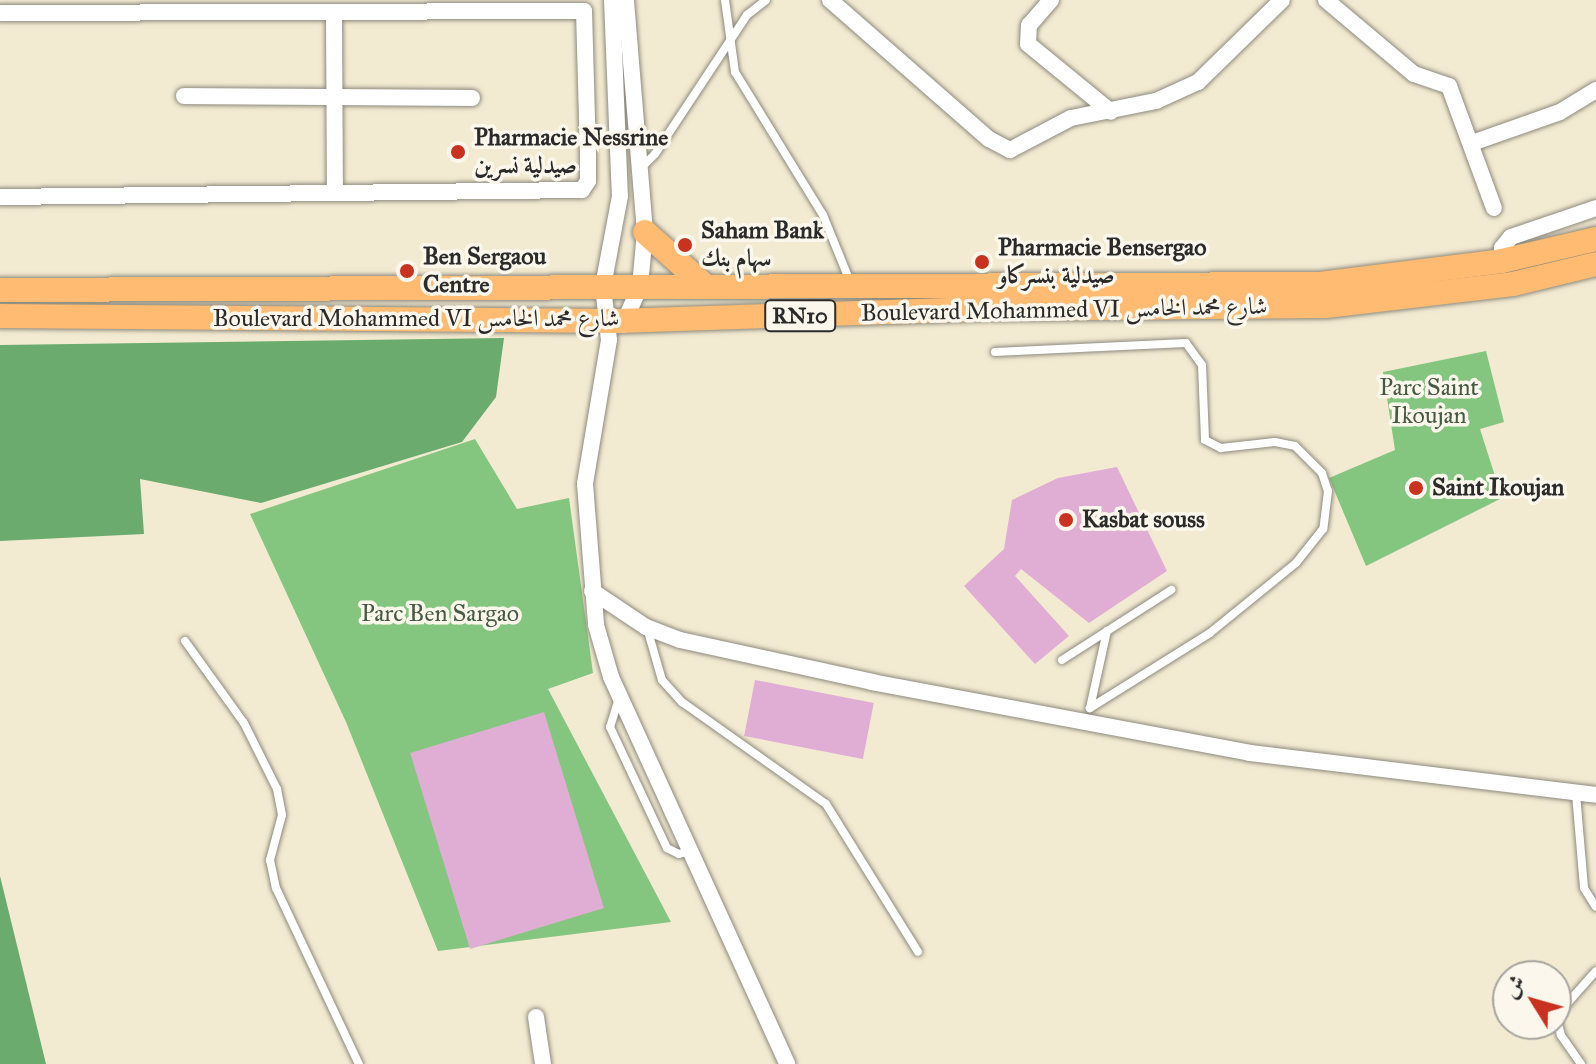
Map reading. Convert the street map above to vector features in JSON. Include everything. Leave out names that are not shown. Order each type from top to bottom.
[{"type":"main road","points":[[645,232],[704,285]]},
{"type":"main road","name":"Boulevard Mohammed VI شارع محمد الخامس","points":[[0,290],[1320,284],[1502,261],[1590,239]]},
{"type":"main road","name":"Boulevard Mohammed VI شارع محمد الخامس","points":[[0,316],[614,327],[978,309],[1326,306],[1513,284],[1596,264]]},
{"type":"street","points":[[830,0],[1004,149],[1024,146],[1071,118],[1156,101],[1198,82],[1282,0]]},
{"type":"street","points":[[1326,0],[1414,74],[1449,86],[1494,208]]},
{"type":"street","points":[[1044,2],[1029,25],[1028,44],[1111,112]]},
{"type":"street","points":[[0,13],[31,6],[334,15],[584,11],[617,3]]},
{"type":"street","points":[[617,3],[645,232],[640,286],[614,327],[585,484],[592,591],[599,639],[620,696],[787,1064]]},
{"type":"street","points":[[614,327],[603,286],[620,196],[617,3]]},
{"type":"street","points":[[0,197],[582,190],[588,181],[584,11]]},
{"type":"street","points":[[334,15],[335,193]]},
{"type":"street","points":[[1472,143],[1548,118],[1596,90]]},
{"type":"street","points":[[184,96],[472,98]]},
{"type":"street","points":[[1502,261],[1502,248],[1511,237],[1596,208]]},
{"type":"street","points":[[592,591],[646,627],[694,643],[1088,717],[1250,753],[1596,795]]},
{"type":"street","points":[[536,1017],[543,1064]]},
{"type":"lane","points":[[725,0],[735,72],[823,215],[851,285]]},
{"type":"lane","points":[[639,169],[655,154],[730,38],[766,0]]},
{"type":"lane","points":[[995,352],[1186,343],[1202,365],[1205,440],[1221,448],[1275,442],[1295,446],[1322,473],[1328,491],[1323,529],[1296,563],[1210,633],[1088,717]]},
{"type":"lane","points":[[1062,660],[1171,590]]},
{"type":"lane","points":[[646,627],[662,680],[682,702],[826,804],[918,952]]},
{"type":"lane","points":[[1088,717],[1107,631]]},
{"type":"lane","points":[[185,641],[244,723],[277,789],[282,815],[270,860],[276,888],[359,1064]]},
{"type":"lane","points":[[1576,794],[1584,888],[1596,907]]},
{"type":"lane","points":[[1581,1064],[1561,1035],[1556,1016],[1596,971]]},
{"type":"green space","points":[[504,338],[496,397],[462,442],[261,503],[140,479],[144,534],[0,541],[0,345]]},
{"type":"green space","name":"Saint Ikoujan","points":[[1486,351],[1504,422],[1480,429],[1502,498],[1366,566],[1329,478],[1395,450],[1383,372]]},
{"type":"green space","name":"Parc Ben Sargao","points":[[475,439],[517,509],[569,498],[593,673],[548,689],[671,922],[438,951],[346,722],[250,514]]},
{"type":"green space","points":[[0,876],[46,1064],[0,1064]]},
{"type":"building","points":[[1117,467],[1167,571],[1089,623],[1021,569],[1015,576],[1069,636],[1035,664],[964,586],[1004,549],[1012,500],[1058,478]]},
{"type":"building","points":[[755,680],[874,703],[863,759],[744,736]]},
{"type":"building","points":[[544,712],[604,908],[470,949],[410,753]]},
{"type":"place","name":"Pharmacie Nessrine صيدلية نسرين","points":[[458,152]]},
{"type":"place","name":"Saham Bank سهام بنك","points":[[685,245]]},
{"type":"place","name":"Pharmacie Bensergao صيدلية بنسركاو","points":[[982,262]]},
{"type":"place","name":"Ben Sergaou Centre","points":[[407,271]]},
{"type":"place","name":"Saint Ikoujan","points":[[1416,488]]},
{"type":"place","name":"Kasbat souss","points":[[1066,520]]},
{"type":"park label","name":"Parc Saint Ikoujan","points":[[1429,402]]}]
